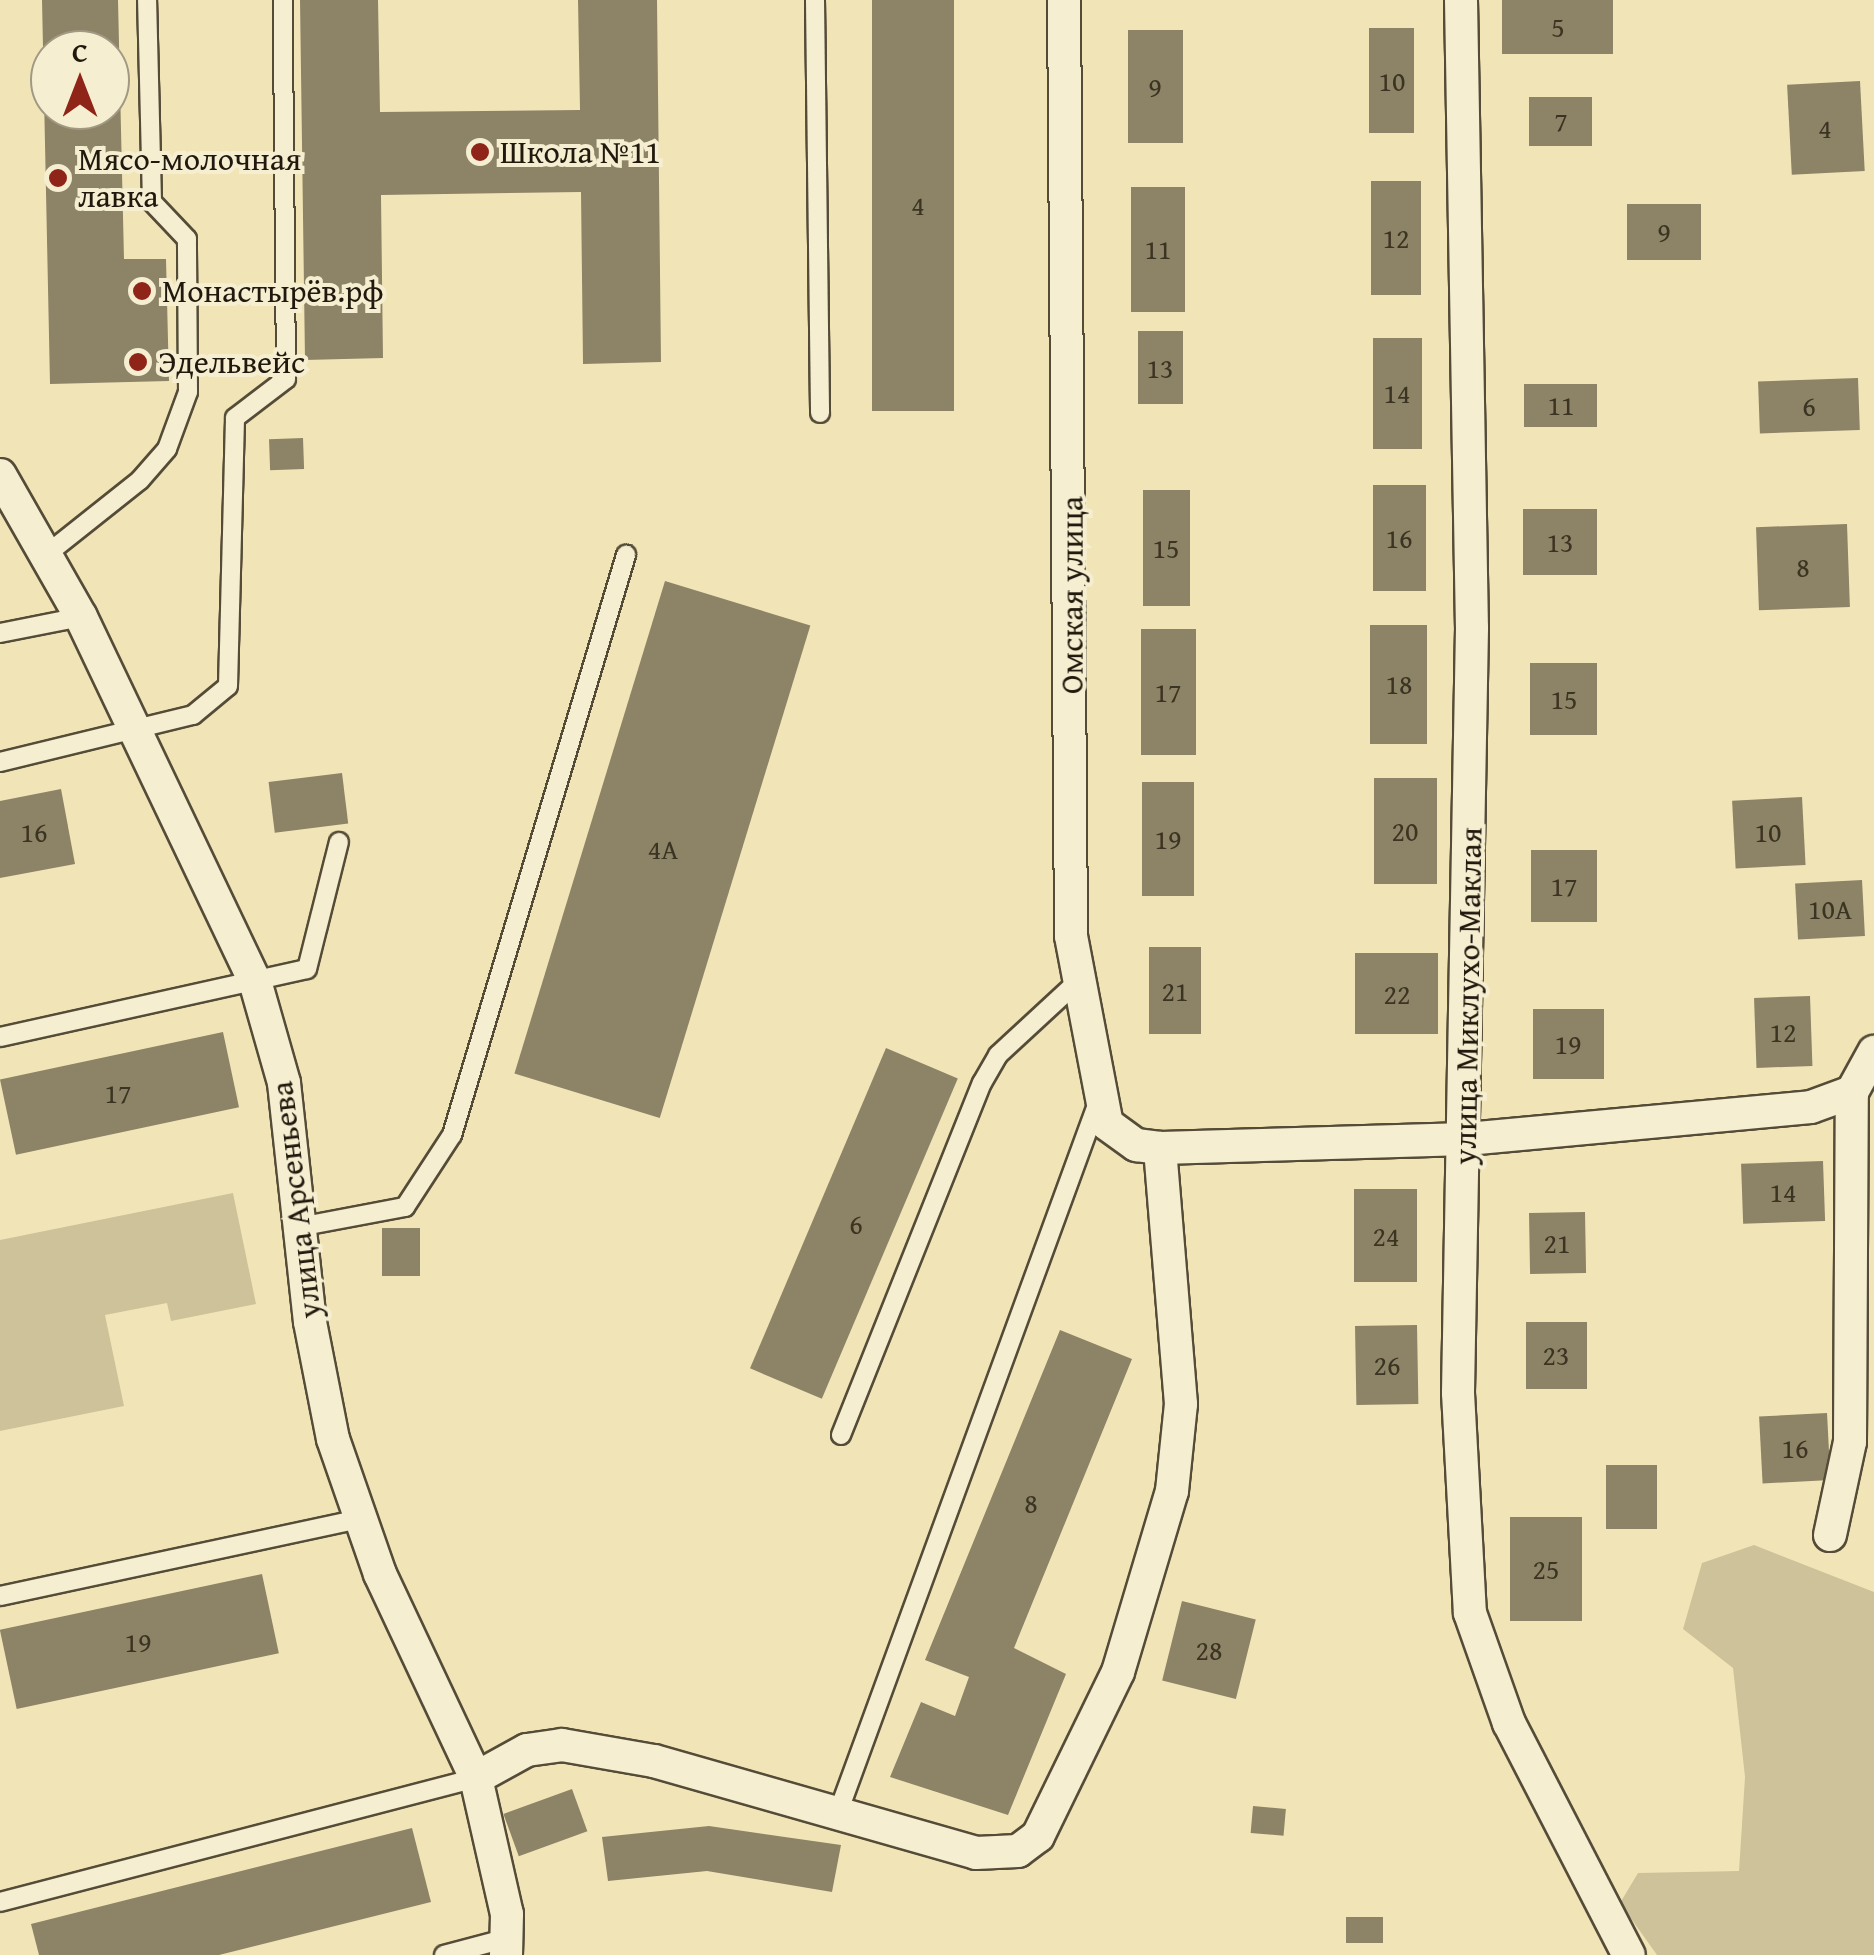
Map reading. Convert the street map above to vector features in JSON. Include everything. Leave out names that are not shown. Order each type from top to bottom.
[{"type":"street","name":"Омская улица","points":[[1064,0],[1076,984],[1097,1106]]},
{"type":"street","name":"улица Миклухо-Маклая","points":[[1462,0],[1472,628],[1467,1138],[1458,1394],[1470,1613],[1509,1723],[1628,1955]]},
{"type":"street","name":"улица Арсеньева","points":[[0,475],[81,616],[256,981],[284,1083],[304,1226],[310,1322],[359,1519],[476,1778],[507,1947]]},
{"type":"street","points":[[1830,1535],[1850,1442],[1852,1092],[1874,1052]]},
{"type":"street","points":[[1097,1106],[1119,1136],[1160,1148],[1467,1138],[1811,1108],[1852,1092]]},
{"type":"street","points":[[476,1778],[526,1750],[562,1745],[839,1810],[976,1853],[1018,1851],[1056,1808],[1148,1591],[1172,1491],[1181,1388],[1160,1148]]},
{"type":"lane","points":[[47,554],[150,470],[188,392],[187,240],[152,202],[147,0]]},
{"type":"lane","points":[[0,762],[193,714],[228,686],[235,418],[286,379],[283,0]]},
{"type":"lane","points":[[815,0],[820,413]]},
{"type":"lane","points":[[304,1226],[405,1207],[452,1135],[626,555]]},
{"type":"lane","points":[[0,633],[81,616]]},
{"type":"lane","points":[[0,1038],[307,970],[339,842]]},
{"type":"lane","points":[[841,1435],[982,1083],[998,1055],[1076,984]]},
{"type":"lane","points":[[839,1810],[1097,1106]]},
{"type":"lane","points":[[0,1596],[359,1519]]},
{"type":"lane","points":[[0,1902],[476,1778]]},
{"type":"lane","points":[[444,1955],[507,1947]]},
{"type":"shaded area","points":[[233,1193],[256,1304],[171,1321],[167,1303],[105,1315],[124,1406],[0,1431],[0,1240]]},
{"type":"shaded area","points":[[1754,1545],[1874,1592],[1874,1955],[1657,1955],[1620,1903],[1638,1873],[1739,1871],[1745,1777],[1733,1668],[1683,1629],[1702,1563]]},
{"type":"building","points":[[42,0],[118,0],[119,30],[43,30]]},
{"type":"building","name":"Школа №11","points":[[300,0],[378,0],[380,112],[580,110],[578,0],[657,0],[661,362],[583,364],[581,192],[381,195],[383,358],[305,360]]},
{"type":"building","points":[[872,0],[954,0],[954,411],[872,411]]},
{"type":"building","points":[[1502,0],[1613,0],[1613,54],[1502,54]]},
{"type":"building","points":[[1369,28],[1414,28],[1414,133],[1369,133]]},
{"type":"building","points":[[1128,30],[1183,30],[1183,143],[1128,143]]},
{"type":"building","points":[[1860,81],[1865,171],[1792,175],[1787,85]]},
{"type":"building","points":[[1529,97],[1592,97],[1592,146],[1529,146]]},
{"type":"building","points":[[45,130],[121,130],[124,259],[166,259],[169,381],[50,384]]},
{"type":"building","points":[[1371,181],[1421,181],[1421,295],[1371,295]]},
{"type":"building","points":[[1131,187],[1185,187],[1185,312],[1131,312]]},
{"type":"building","points":[[1627,204],[1701,204],[1701,260],[1627,260]]},
{"type":"building","points":[[1138,331],[1183,331],[1183,404],[1138,404]]},
{"type":"building","points":[[1373,338],[1422,338],[1422,449],[1373,449]]},
{"type":"building","points":[[1858,378],[1860,430],[1760,433],[1758,381]]},
{"type":"building","points":[[1524,384],[1597,384],[1597,427],[1524,427]]},
{"type":"building","points":[[303,438],[304,469],[270,470],[269,439]]},
{"type":"building","points":[[1373,485],[1426,485],[1426,591],[1373,591]]},
{"type":"building","points":[[1143,490],[1190,490],[1190,606],[1143,606]]},
{"type":"building","points":[[1523,509],[1597,509],[1597,575],[1523,575]]},
{"type":"building","points":[[1847,524],[1850,607],[1759,610],[1756,527]]},
{"type":"building","points":[[665,581],[810,625],[660,1118],[514,1073]]},
{"type":"building","points":[[1370,625],[1427,625],[1427,744],[1370,744]]},
{"type":"building","points":[[1141,629],[1196,629],[1196,755],[1141,755]]},
{"type":"building","points":[[1530,663],[1597,663],[1597,735],[1530,735]]},
{"type":"building","points":[[342,773],[348,824],[275,833],[269,782]]},
{"type":"building","points":[[1374,778],[1437,778],[1437,884],[1374,884]]},
{"type":"building","points":[[1142,782],[1194,782],[1194,896],[1142,896]]},
{"type":"building","points":[[61,789],[75,864],[0,878],[0,801]]},
{"type":"building","points":[[1802,797],[1806,865],[1736,869],[1732,801]]},
{"type":"building","points":[[1531,850],[1597,850],[1597,922],[1531,922]]},
{"type":"building","points":[[1862,880],[1865,936],[1798,939],[1795,884]]},
{"type":"building","points":[[1149,947],[1201,947],[1201,1034],[1149,1034]]},
{"type":"building","points":[[1355,953],[1438,953],[1438,1034],[1355,1034]]},
{"type":"building","points":[[1810,996],[1812,1066],[1756,1068],[1754,998]]},
{"type":"building","points":[[1533,1009],[1604,1009],[1604,1079],[1533,1079]]},
{"type":"building","points":[[223,1032],[239,1107],[16,1155],[0,1079]]},
{"type":"building","points":[[886,1048],[958,1078],[822,1399],[750,1368]]},
{"type":"building","points":[[1823,1161],[1825,1221],[1743,1224],[1741,1164]]},
{"type":"building","points":[[1354,1189],[1417,1189],[1417,1282],[1354,1282]]},
{"type":"building","points":[[1585,1212],[1586,1273],[1530,1274],[1529,1213]]},
{"type":"building","points":[[382,1228],[420,1228],[420,1276],[382,1276]]},
{"type":"building","points":[[1526,1322],[1587,1322],[1587,1389],[1526,1389]]},
{"type":"building","points":[[1417,1325],[1418,1404],[1356,1405],[1355,1326]]},
{"type":"building","points":[[1060,1330],[1132,1359],[1014,1648],[1066,1674],[1008,1815],[890,1777],[921,1702],[955,1716],[969,1677],[925,1660]]},
{"type":"building","points":[[1827,1413],[1831,1480],[1763,1483],[1759,1417]]},
{"type":"building","points":[[1606,1465],[1657,1465],[1657,1529],[1606,1529]]},
{"type":"building","points":[[1510,1517],[1582,1517],[1582,1621],[1510,1621]]},
{"type":"building","points":[[262,1574],[279,1653],[17,1709],[0,1630]]},
{"type":"building","points":[[1182,1601],[1256,1619],[1236,1699],[1162,1681]]},
{"type":"building","points":[[572,1789],[587,1831],[519,1856],[503,1814]]},
{"type":"building","points":[[1253,1806],[1286,1809],[1284,1836],[1251,1833]]},
{"type":"building","points":[[709,1826],[841,1845],[832,1892],[707,1871],[608,1881],[602,1837]]},
{"type":"building","points":[[412,1828],[431,1902],[219,1955],[39,1955],[31,1924]]},
{"type":"building","points":[[1346,1917],[1383,1917],[1383,1943],[1346,1943]]},
{"type":"place","name":"Школа №11","points":[[480,152]]},
{"type":"place","name":"Мясо-молочная лавка","points":[[58,178]]},
{"type":"place","name":"Монастырёв.рф","points":[[142,291]]},
{"type":"place","name":"Эдельвейс","points":[[138,362]]}]
